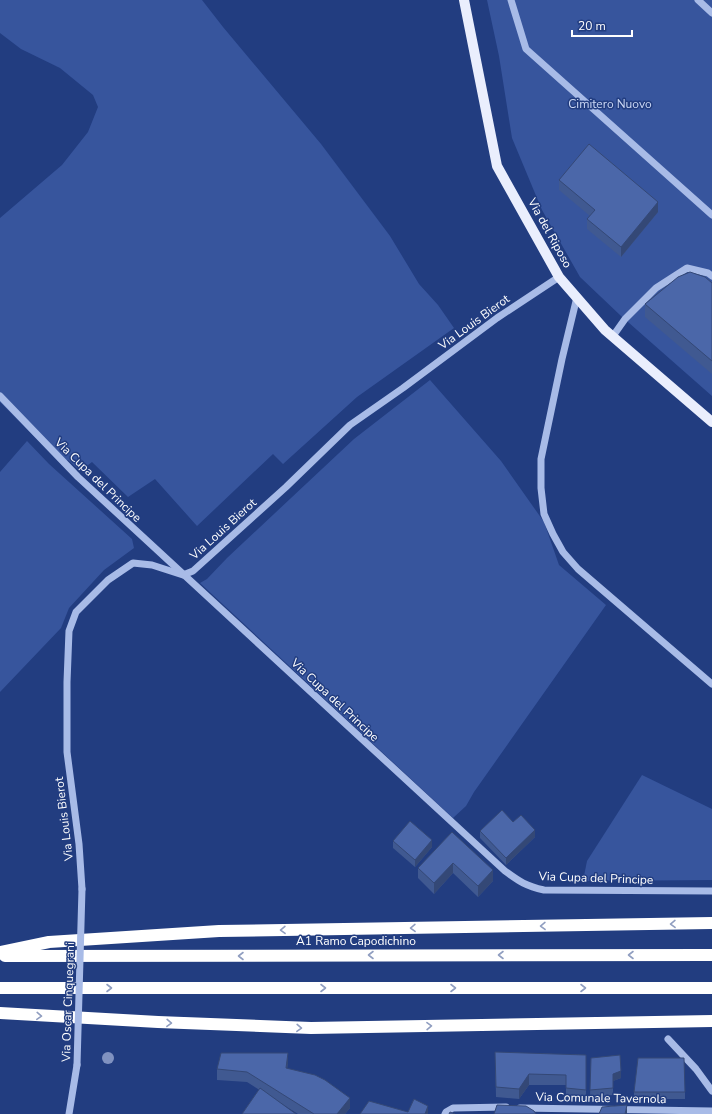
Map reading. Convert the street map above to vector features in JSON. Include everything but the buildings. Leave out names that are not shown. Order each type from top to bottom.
[{"type":"highway","points":[[0,952],[49,942],[219,931],[712,923]]},
{"type":"highway","name":"A1 Ramo Capodichino","points":[[0,956],[712,954]]},
{"type":"highway","points":[[0,988],[712,988]]},
{"type":"highway","points":[[0,1013],[158,1022],[311,1028],[712,1022]]},
{"type":"main road","name":"Via del Riposo","points":[[464,0],[497,166],[559,277],[605,330],[712,422]]},
{"type":"street","points":[[511,0],[526,49],[712,215]]},
{"type":"street","points":[[698,0],[712,13]]},
{"type":"street","points":[[612,336],[625,319],[656,288],[687,268],[708,273],[712,276]]},
{"type":"street","name":"Via Louis Bierot","points":[[82,889],[79,844],[67,752],[69,631],[76,612],[108,580],[133,563],[152,565],[182,575],[193,571],[286,488],[350,425],[403,388],[497,318],[559,277]]},
{"type":"street","points":[[577,297],[541,459],[541,488],[544,514],[563,552],[578,569],[712,684]]},
{"type":"street","name":"Via Cupa del Principe","points":[[0,396],[78,477],[182,575],[505,871],[519,882],[530,887],[544,890],[712,891]]},
{"type":"street","name":"Via Oscar Cinquegrani","points":[[69,1114],[77,1065],[82,889]]},
{"type":"street","points":[[668,1039],[696,1069],[712,1091]]},
{"type":"street","name":"Via Comunale Tavernola","points":[[445,1114],[453,1108],[503,1107],[712,1111]]},
{"type":"green space","points":[[0,0],[202,0],[321,144],[390,236],[419,284],[438,305],[454,328],[357,397],[283,464],[273,454],[197,526],[155,479],[128,497],[92,462],[80,471],[68,460],[62,464],[0,402],[0,218],[62,165],[88,132],[98,107],[93,95],[60,68],[21,49],[0,33]]},
{"type":"green space","name":"Cimitero Nuovo","points":[[487,0],[712,0],[712,396],[620,315],[580,277],[542,210],[512,138],[499,56]]},
{"type":"green space","points":[[430,380],[501,461],[544,522],[559,565],[606,605],[474,792],[466,806],[453,818],[200,583],[207,579],[227,558],[354,439]]},
{"type":"green space","points":[[27,441],[49,464],[132,539],[134,548],[104,570],[69,608],[61,628],[0,692],[0,472]]},
{"type":"green space","points":[[642,775],[712,809],[712,880],[583,881],[587,861]]}]
